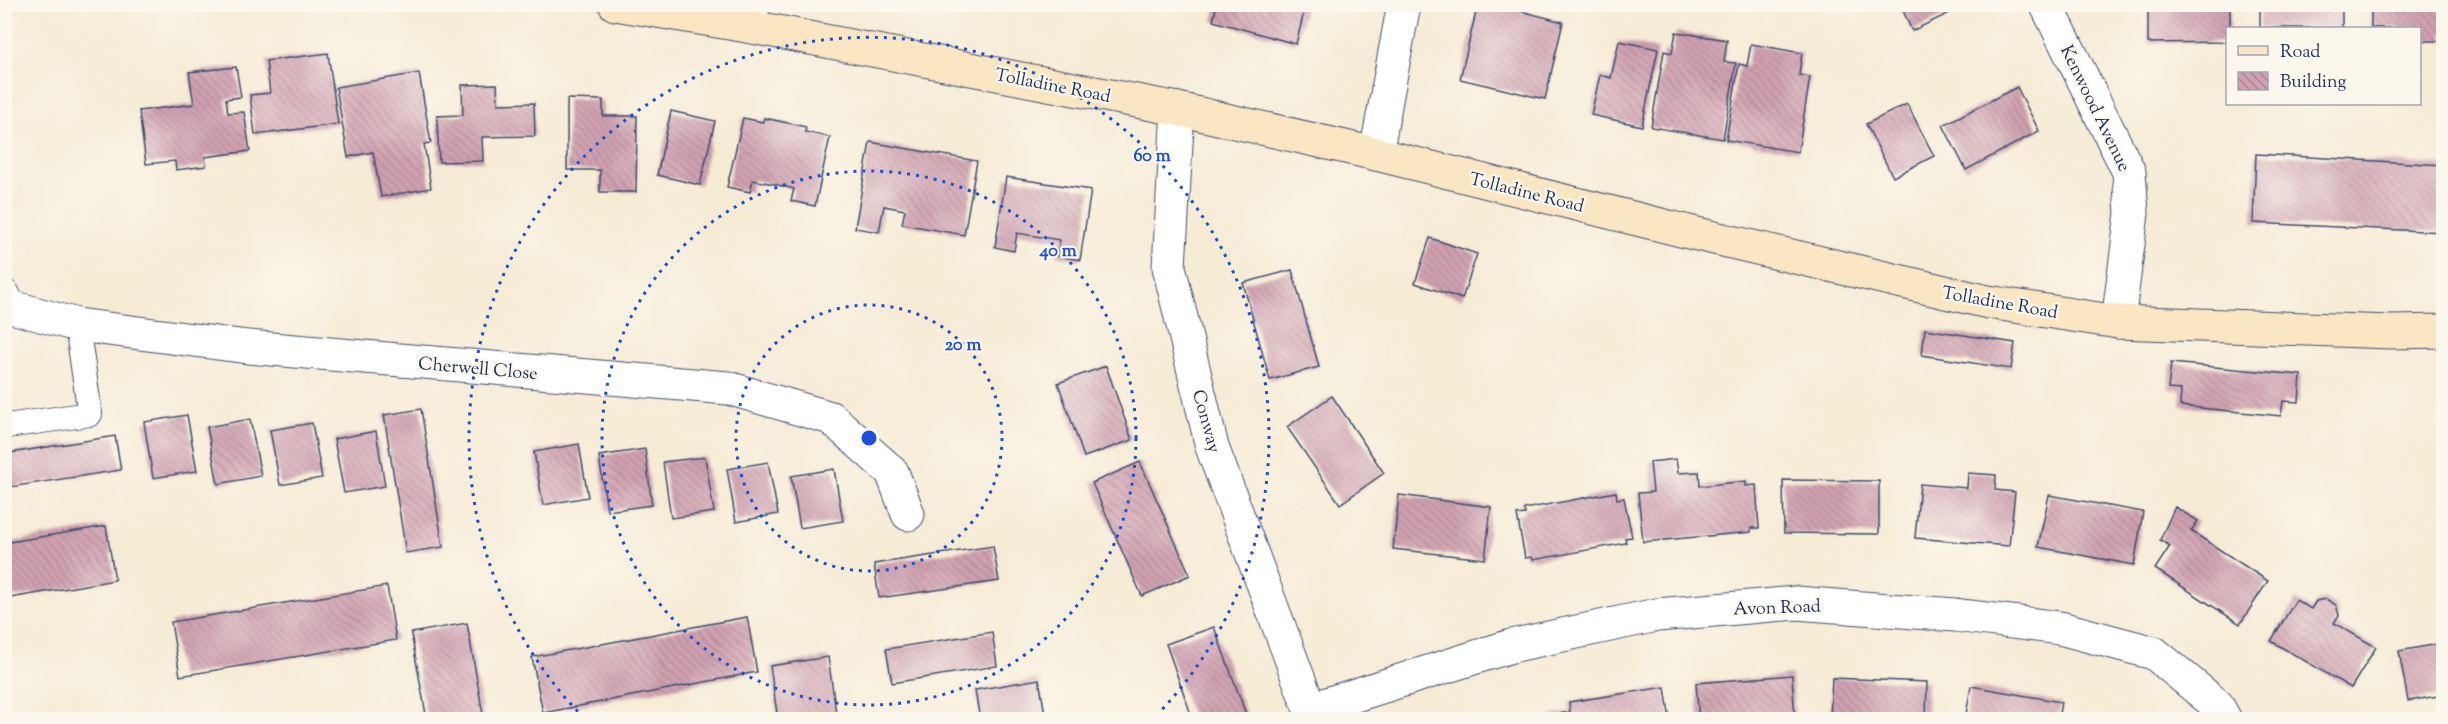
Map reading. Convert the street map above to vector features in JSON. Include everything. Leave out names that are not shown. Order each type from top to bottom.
[{"type":"main road","name":"Tolladine Road","points":[[615,4],[750,15],[1376,154],[1693,233],[1988,302],[2118,322],[2391,332],[2444,331]]},
{"type":"street","points":[[1376,154],[1404,4]]},
{"type":"street","name":"Kenwood Avenue","points":[[2046,4],[2129,172],[2132,213],[2118,322]]},
{"type":"street","name":"Conway","points":[[1178,109],[1169,267],[1212,447],[1312,714]]},
{"type":"street","name":"Cherwell Close","points":[[4,296],[8,306],[77,325],[248,347],[728,388],[831,418],[892,472],[908,514]]},
{"type":"street","name":"Avon Road","points":[[1312,714],[1534,641],[1657,615],[1796,603],[1955,615],[2060,628],[2154,653],[2217,705],[2225,720]]},
{"type":"lane","points":[[7,426],[90,414],[77,325]]},
{"type":"building","points":[[1217,4],[1306,4],[1296,44],[1213,21]]},
{"type":"building","points":[[1478,4],[1494,4],[1563,22],[1545,99],[1460,79]]},
{"type":"building","points":[[1900,4],[1956,4],[1958,9],[1912,31]]},
{"type":"building","points":[[2148,4],[2230,4],[2230,27],[2226,27],[2226,42],[2148,43]]},
{"type":"building","points":[[2260,4],[2342,4],[2342,27],[2260,27]]},
{"type":"building","points":[[2371,4],[2444,4],[2444,41],[2421,41],[2421,27],[2371,27]]},
{"type":"building","points":[[1676,32],[1727,40],[1724,62],[1736,63],[1723,139],[1651,127],[1664,51],[1672,53]]},
{"type":"building","points":[[1619,41],[1658,49],[1642,126],[1591,115],[1600,75],[1611,78]]},
{"type":"building","points":[[1751,44],[1802,53],[1799,75],[1810,77],[1798,152],[1726,140],[1739,64],[1747,66]]},
{"type":"building","points":[[328,53],[338,124],[255,135],[250,95],[270,93],[266,61]]},
{"type":"building","points":[[236,67],[241,97],[226,99],[228,113],[244,112],[250,151],[205,157],[206,166],[176,170],[175,161],[146,164],[139,111],[194,104],[189,72]]},
{"type":"building","points":[[419,73],[431,143],[424,144],[431,188],[381,197],[373,152],[348,157],[336,87]]},
{"type":"building","points":[[497,84],[498,104],[534,103],[535,136],[482,137],[483,161],[439,162],[437,116],[463,115],[462,85]]},
{"type":"building","points":[[2017,87],[2039,131],[1966,170],[1943,125]]},
{"type":"building","points":[[567,99],[603,100],[603,116],[637,116],[636,192],[600,192],[600,170],[567,170]]},
{"type":"building","points":[[1907,104],[1934,156],[1893,177],[1866,124]]},
{"type":"building","points":[[671,111],[715,121],[700,185],[657,175]]},
{"type":"building","points":[[743,118],[763,122],[764,118],[788,123],[806,127],[805,132],[830,137],[815,206],[791,201],[794,189],[774,184],[753,180],[750,192],[727,187]]},
{"type":"building","points":[[870,142],[977,161],[964,235],[902,224],[905,210],[884,206],[879,232],[855,228]]},
{"type":"building","points":[[2256,154],[2444,165],[2444,232],[2253,223]]},
{"type":"building","points":[[1006,177],[1091,190],[1080,260],[1057,256],[1060,240],[1017,233],[1014,251],[995,247]]},
{"type":"building","points":[[1430,238],[1477,254],[1462,299],[1415,283]]},
{"type":"building","points":[[1292,270],[1319,367],[1270,380],[1243,283]]},
{"type":"building","points":[[1925,329],[2015,343],[2011,369],[1922,355]]},
{"type":"building","points":[[2171,363],[2301,375],[2299,402],[2283,401],[2281,416],[2180,406],[2181,390],[2168,389]]},
{"type":"building","points":[[1106,366],[1132,440],[1084,457],[1058,383]]},
{"type":"building","points":[[1332,396],[1384,473],[1340,504],[1287,427]]},
{"type":"building","points":[[421,409],[443,547],[406,553],[384,415]]},
{"type":"building","points":[[187,415],[197,471],[153,478],[144,422]]},
{"type":"building","points":[[250,419],[261,476],[218,484],[207,427]]},
{"type":"building","points":[[312,423],[322,478],[280,485],[270,430]]},
{"type":"building","points":[[376,431],[385,486],[344,493],[334,439]]},
{"type":"building","points":[[115,436],[121,470],[4,488],[4,454]]},
{"type":"building","points":[[579,444],[588,497],[543,505],[534,452]]},
{"type":"building","points":[[645,449],[652,505],[607,511],[599,456]]},
{"type":"building","points":[[705,457],[714,512],[671,518],[663,462]]},
{"type":"building","points":[[1676,459],[1678,473],[1699,472],[1700,486],[1746,481],[1746,486],[1756,485],[1759,528],[1751,528],[1751,532],[1643,542],[1638,493],[1653,492],[1650,462]]},
{"type":"building","points":[[768,462],[778,514],[736,522],[727,469]]},
{"type":"building","points":[[1140,462],[1190,575],[1142,596],[1092,483]]},
{"type":"building","points":[[834,469],[843,521],[800,528],[791,476]]},
{"type":"building","points":[[1968,473],[1996,475],[1995,490],[2015,492],[2009,546],[1915,538],[1920,484],[1967,488]]},
{"type":"building","points":[[1783,480],[1879,481],[1879,534],[1784,533]]},
{"type":"building","points":[[1616,492],[1617,499],[1624,498],[1632,537],[1625,538],[1626,543],[1533,560],[1532,557],[1525,558],[1517,515],[1525,514],[1524,509]]},
{"type":"building","points":[[1399,495],[1491,507],[1485,559],[1393,549]]},
{"type":"building","points":[[2049,495],[2143,512],[2134,565],[2038,547]]},
{"type":"building","points":[[2175,507],[2198,521],[2191,531],[2268,581],[2240,624],[2155,569],[2170,546],[2160,540]]},
{"type":"building","points":[[106,526],[115,580],[4,599],[4,543]]},
{"type":"building","points":[[993,546],[999,581],[879,598],[874,564]]},
{"type":"building","points":[[387,586],[396,640],[180,676],[171,622]]},
{"type":"building","points":[[2326,599],[2336,605],[2339,615],[2334,623],[2376,647],[2351,688],[2271,641],[2296,600],[2311,609],[2316,601]]},
{"type":"building","points":[[747,617],[757,672],[543,713],[532,657]]},
{"type":"building","points":[[467,623],[484,720],[427,720],[411,633]]},
{"type":"building","points":[[1214,627],[1246,714],[1230,720],[1193,720],[1166,644]]},
{"type":"building","points":[[992,632],[997,666],[892,683],[886,649]]},
{"type":"building","points":[[2444,643],[2444,695],[2408,701],[2399,651]]},
{"type":"building","points":[[828,657],[837,720],[778,720],[770,666]]},
{"type":"building","points":[[1792,675],[1795,720],[1699,720],[1696,683]]},
{"type":"building","points":[[1832,678],[1927,682],[1926,720],[1830,720]]},
{"type":"building","points":[[1039,679],[1046,720],[980,720],[975,690]]},
{"type":"building","points":[[1971,686],[2061,702],[2058,720],[1965,720]]},
{"type":"building","points":[[1665,687],[1670,720],[1553,720],[1552,715],[1570,712],[1569,702]]}]
